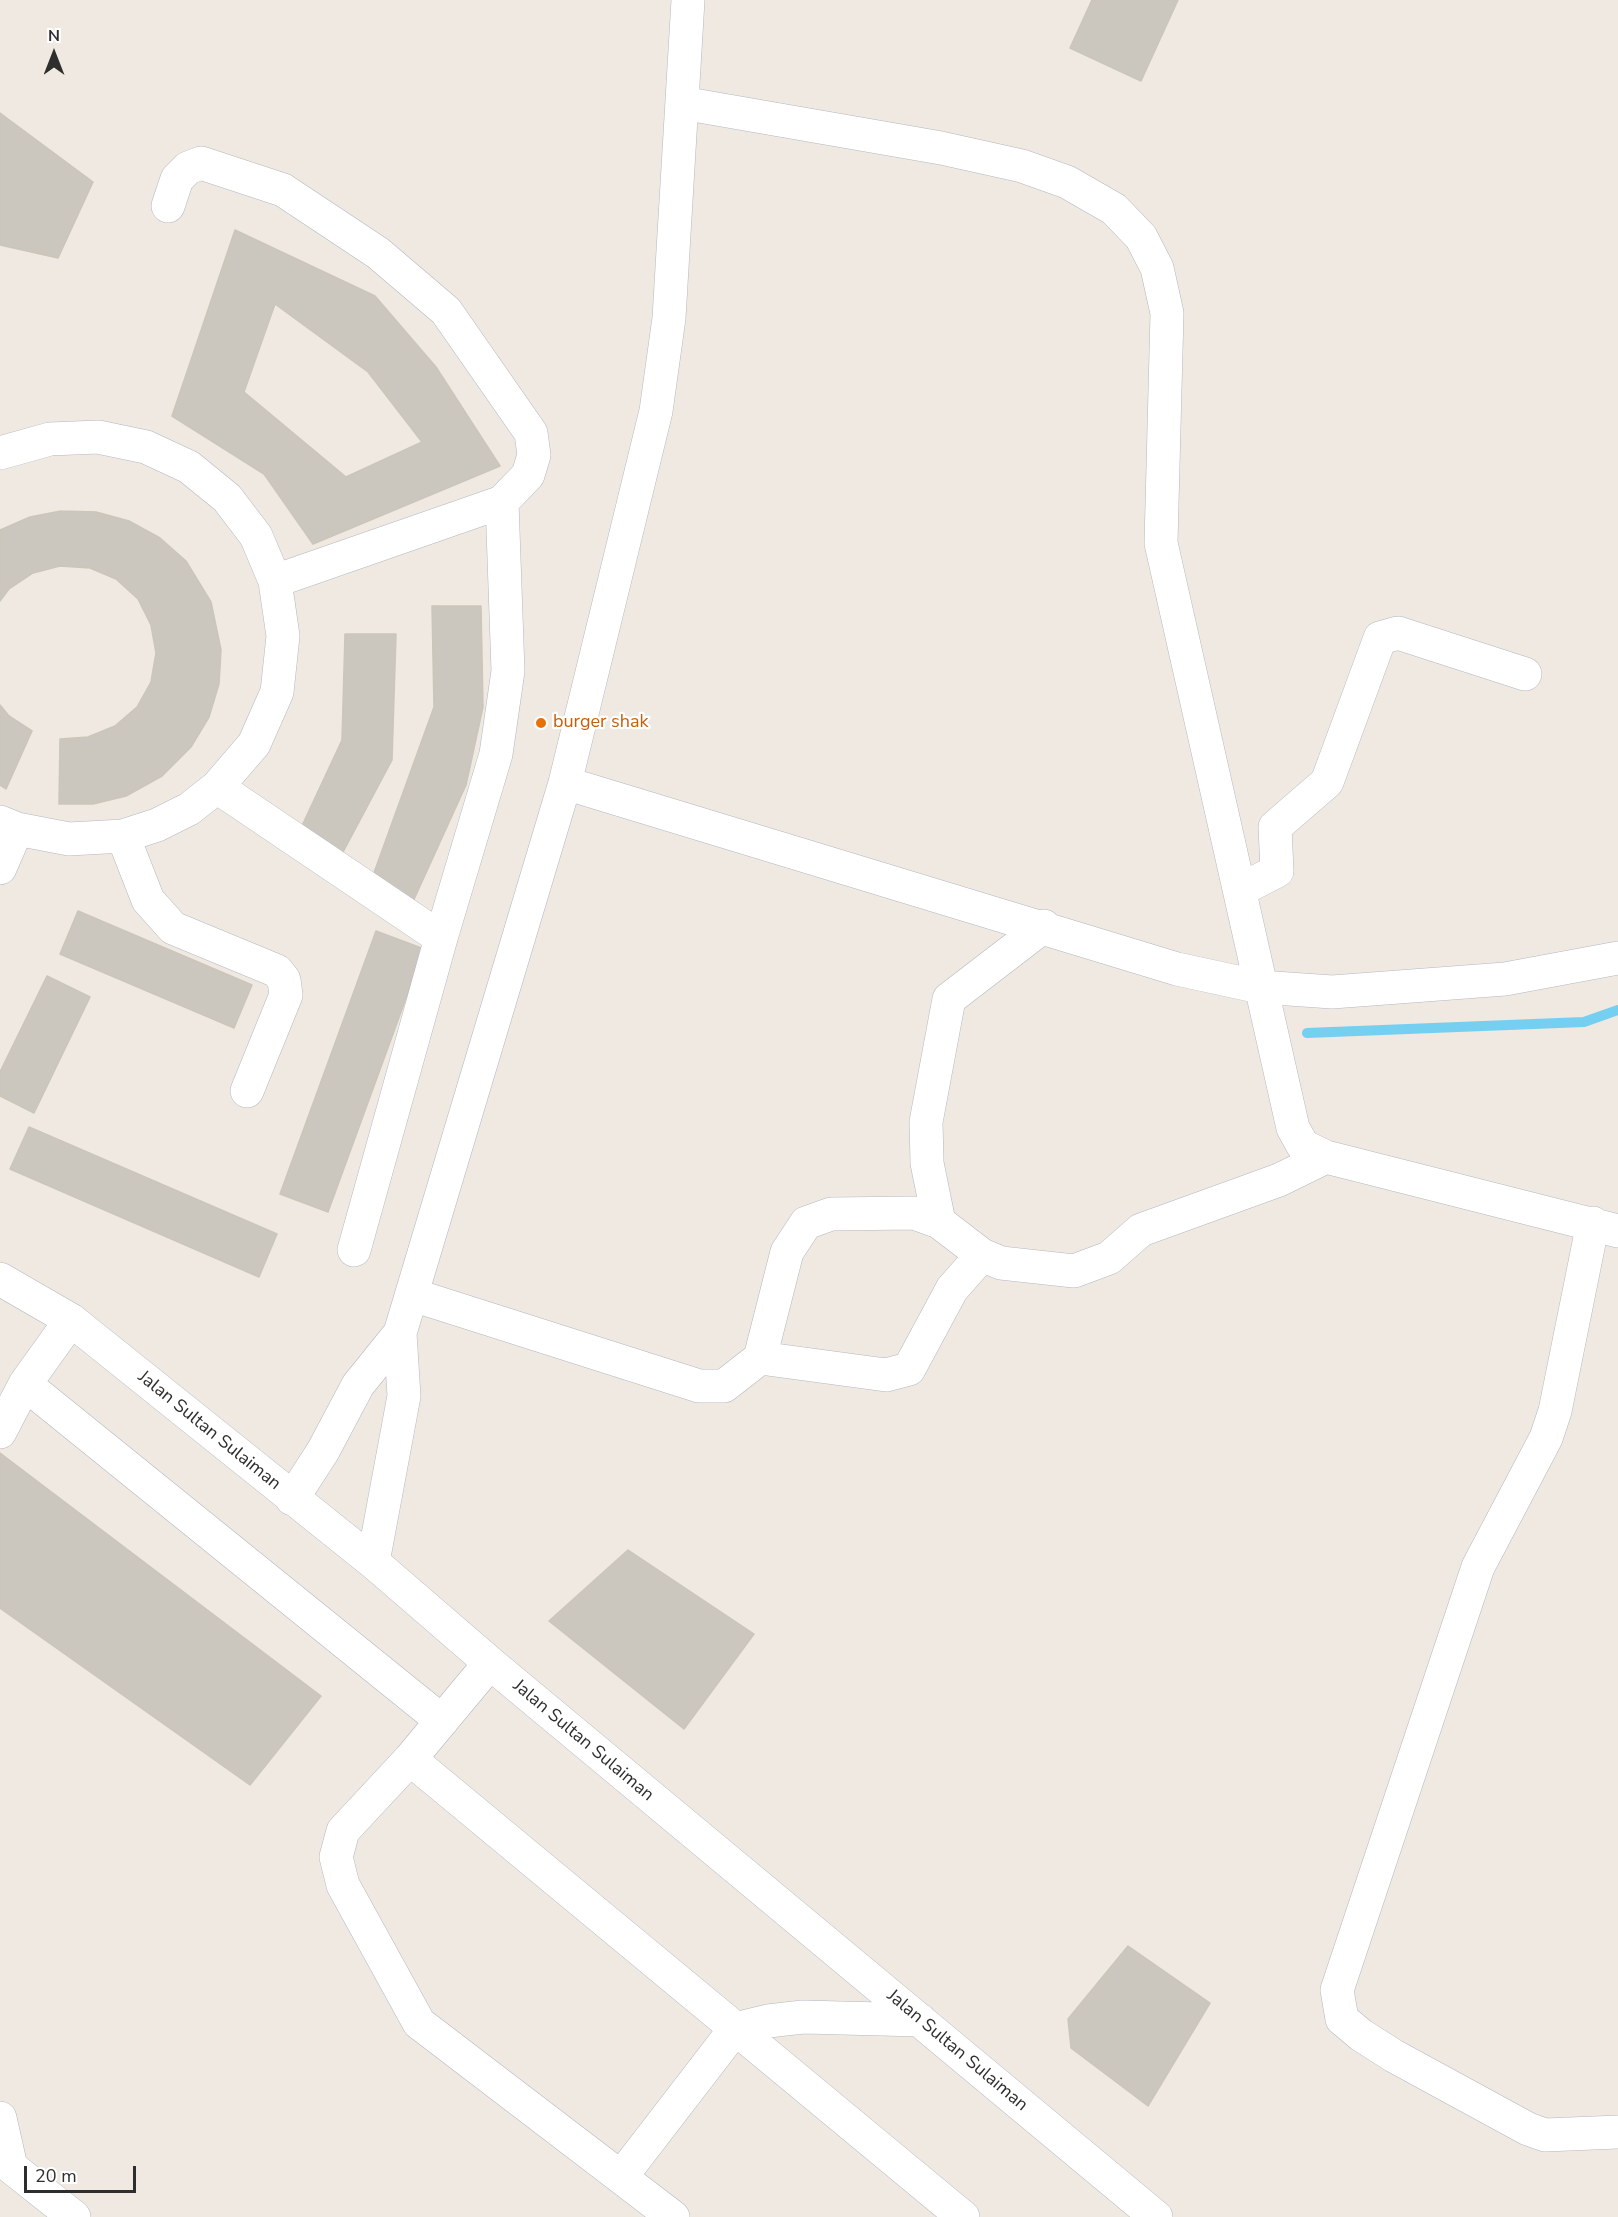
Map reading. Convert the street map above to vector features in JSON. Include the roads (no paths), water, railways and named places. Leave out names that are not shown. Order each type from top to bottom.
[{"type":"street","points":[[373,1562],[404,1396],[400,1333],[565,783],[656,411],[669,318],[688,0]]},
{"type":"street","points":[[682,103],[941,148],[1022,166],[1067,182],[1114,209],[1141,237],[1157,268],[1167,313],[1161,543],[1293,1128],[1303,1146],[1326,1157],[1605,1227],[1546,1438],[1474,1576],[1337,1990],[1342,2019],[1361,2035],[1394,2056],[1528,2129],[1545,2135],[1618,2132]]},
{"type":"street","points":[[168,206],[177,179],[188,168],[201,163],[283,190],[378,254],[446,311],[531,433],[534,455],[528,476],[502,502],[275,581]]},
{"type":"street","points":[[0,453],[50,439],[98,437],[154,451],[189,467],[227,498],[256,536],[275,581],[284,636],[277,692],[254,744],[217,787],[189,809],[157,825],[123,836],[69,839],[8,826],[0,868]]},
{"type":"street","points":[[354,1250],[441,938],[496,754],[506,683],[502,502]]},
{"type":"street","points":[[1240,890],[1276,871],[1275,828],[1327,782],[1380,638],[1398,633],[1525,674]]},
{"type":"street","points":[[565,783],[1044,926],[1177,969],[1260,987],[1332,992],[1505,979],[1618,958]]},
{"type":"street","points":[[217,787],[441,938]]},
{"type":"street","points":[[123,836],[148,900],[172,928],[277,971],[284,981],[286,995],[247,1090]]},
{"type":"street","points":[[939,1222],[927,1163],[926,1122],[949,999],[1044,926]]},
{"type":"street","points":[[412,1295],[699,1386],[724,1386],[760,1358],[787,1252],[807,1223],[831,1214],[914,1213],[939,1222],[982,1255],[1001,1263],[1074,1271],[1109,1258],[1141,1230],[1279,1180],[1326,1157]]},
{"type":"street","points":[[760,1358],[886,1375],[909,1369],[952,1289],[982,1255]]},
{"type":"street","name":"Jalan Sultan Sulaiman","points":[[0,1279],[71,1320],[373,1562],[490,1663],[1156,2217]]},
{"type":"street","points":[[0,1432],[25,1384],[71,1320]]},
{"type":"street","points":[[292,1498],[323,1451],[358,1385],[400,1333]]},
{"type":"street","points":[[25,1384],[442,1721]]},
{"type":"street","points":[[490,1663],[410,1759],[343,1831],[336,1857],[343,1885],[419,2024],[673,2217]]},
{"type":"street","points":[[410,1759],[963,2217]]},
{"type":"street","points":[[621,2177],[735,2029],[768,2021],[803,2017],[920,2020]]},
{"type":"street","points":[[0,2118],[11,2167],[74,2217]]},
{"type":"waterway","points":[[1307,1033],[1584,1022],[1618,1010]]},
{"type":"place","name":"burger shak","points":[[541,723]]}]
